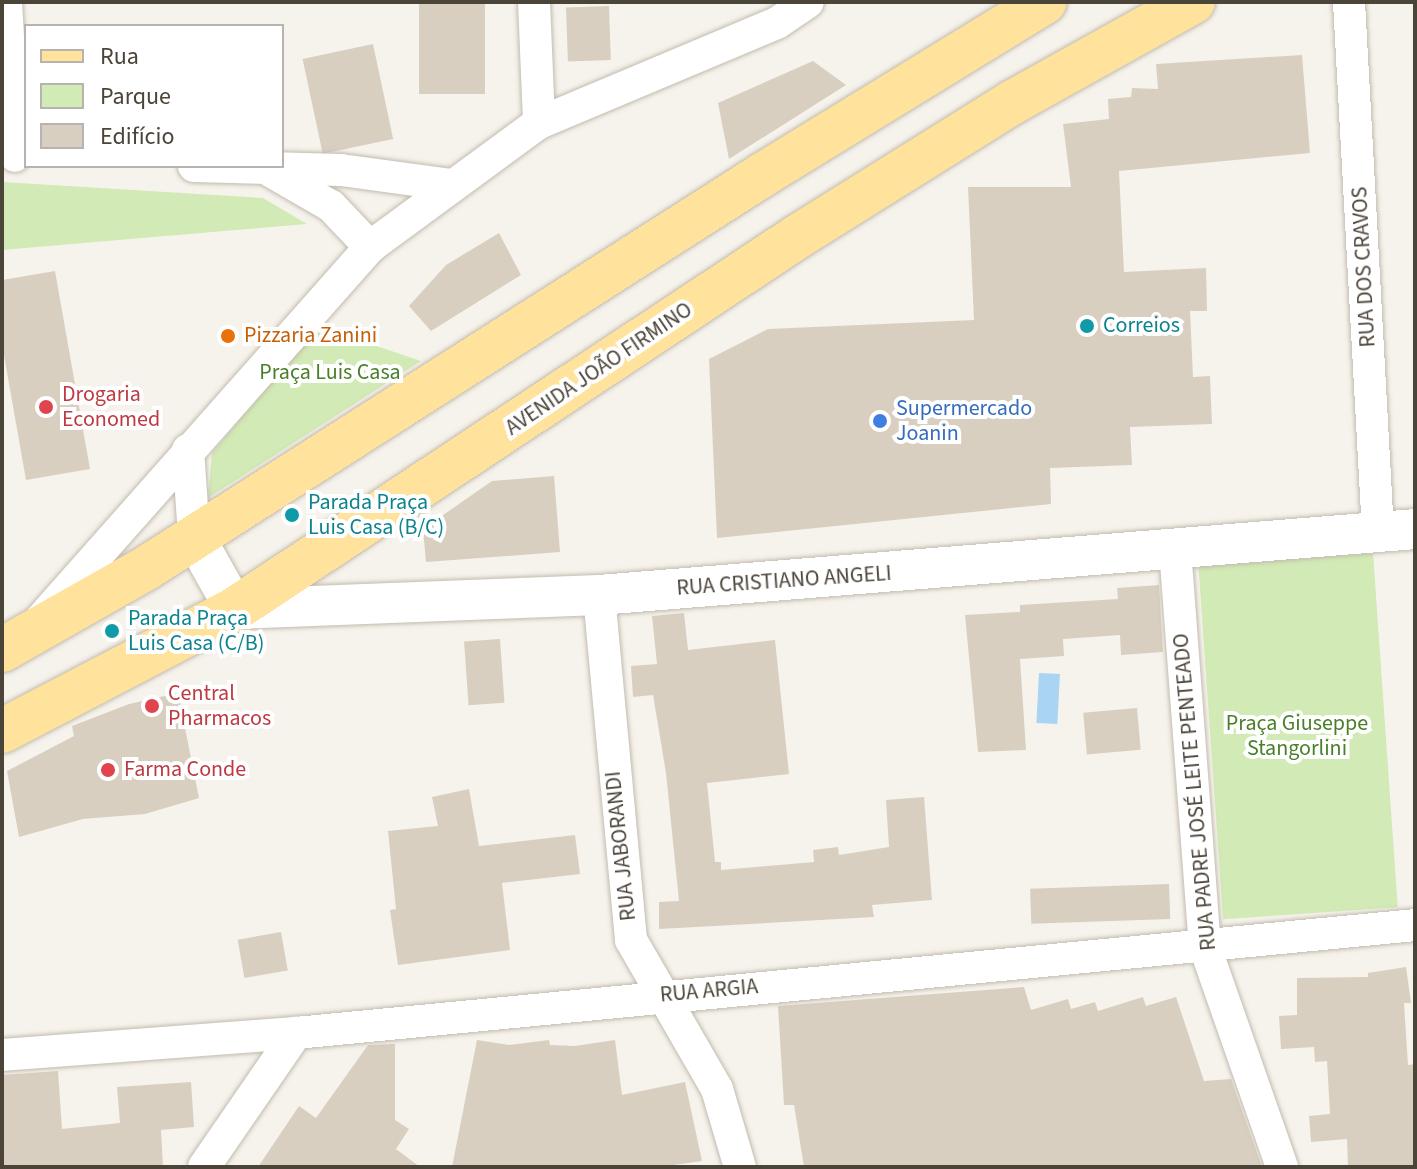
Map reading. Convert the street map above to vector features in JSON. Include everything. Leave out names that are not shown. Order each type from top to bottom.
[{"type":"main road","points":[[14,643],[194,536],[1045,2]]},
{"type":"main road","name":"AVENIDA JOÃO FIRMINO","points":[[2,731],[235,609],[797,237],[1013,102],[1193,2]]},
{"type":"street","points":[[6,2],[14,156]]},
{"type":"street","points":[[534,2],[539,123]]},
{"type":"street","points":[[14,643],[370,247],[450,185],[539,123],[777,13],[808,2]]},
{"type":"street","name":"RUA DOS CRAVOS","points":[[1349,2],[1396,530]]},
{"type":"street","points":[[264,168],[341,170],[450,185]]},
{"type":"street","points":[[264,168],[331,206],[370,247]]},
{"type":"street","points":[[188,450],[194,536],[235,609]]},
{"type":"street","name":"RUA CRISTIANO ANGELI","points":[[235,609],[599,595],[1396,530]]},
{"type":"street","name":"RUA PADRE JOSÉ LEITE PENTEADO","points":[[1175,549],[1205,947],[1282,1167]]},
{"type":"street","name":"RUA JABORANDI","points":[[599,595],[631,940],[717,1089],[740,1167]]},
{"type":"street","name":"RUA ARGIA","points":[[2,1055],[296,1033],[661,995],[1205,947],[1415,925]]},
{"type":"street","points":[[204,1167],[296,1033]]},
{"type":"green space","points":[[2,182],[263,198],[307,224],[2,250]]},
{"type":"green space","name":"Praça Luis Casa","points":[[317,326],[421,361],[208,498],[212,453]]},
{"type":"green space","name":"Praça Giuseppe Stangorlini","points":[[1373,553],[1398,907],[1223,919],[1198,565]]},
{"type":"water","points":[[1039,673],[1060,674],[1057,724],[1036,723]]},
{"type":"building","points":[[419,2],[485,2],[485,94],[419,94]]},
{"type":"building","points":[[609,6],[611,60],[568,61],[566,8]]},
{"type":"building","points":[[373,44],[393,139],[323,154],[303,59]]},
{"type":"building","points":[[1302,55],[1310,153],[1119,171],[1124,272],[1206,268],[1207,311],[1190,311],[1193,377],[1210,376],[1212,424],[1130,427],[1132,465],[1050,468],[1051,504],[717,538],[709,359],[768,329],[974,320],[968,187],[1071,187],[1063,124],[1109,119],[1108,99],[1131,97],[1132,88],[1158,89],[1156,64]]},
{"type":"building","points":[[813,61],[846,85],[729,159],[718,103]]},
{"type":"building","points":[[499,233],[521,275],[431,331],[409,306],[446,265]]},
{"type":"building","name":"Drogaria Economed","points":[[55,271],[90,469],[26,480],[2,344],[2,280]]},
{"type":"building","points":[[554,476],[560,552],[426,562],[423,529],[492,481]]},
{"type":"building","points":[[1159,585],[1163,652],[1121,655],[1120,635],[1063,639],[1064,656],[1020,659],[1026,750],[978,752],[965,615],[1020,612],[1020,605],[1118,599],[1117,588]]},
{"type":"building","points":[[684,613],[688,650],[775,640],[789,774],[707,783],[715,862],[721,862],[721,870],[814,862],[813,850],[838,847],[839,855],[889,847],[886,800],[924,797],[932,900],[872,905],[874,917],[659,929],[659,902],[679,901],[666,773],[653,695],[633,697],[631,666],[657,664],[652,616]]},
{"type":"building","points":[[500,639],[504,703],[469,705],[464,642]]},
{"type":"building","points":[[178,693],[199,798],[145,814],[83,819],[19,837],[7,771],[74,736],[72,726],[129,704]]},
{"type":"building","points":[[1137,708],[1141,750],[1087,755],[1083,713]]},
{"type":"building","points":[[469,789],[479,846],[575,835],[580,874],[502,883],[510,950],[398,965],[390,910],[396,909],[388,831],[438,826],[432,797]]},
{"type":"building","points":[[1169,884],[1170,919],[1031,924],[1030,889]]},
{"type":"building","points":[[281,932],[288,970],[244,978],[238,940]]},
{"type":"building","points":[[1406,967],[1411,1003],[1404,1003],[1408,1065],[1415,1064],[1415,1167],[1348,1167],[1347,1139],[1311,1142],[1309,1116],[1330,1114],[1327,1061],[1315,1062],[1314,1047],[1281,1049],[1279,1016],[1297,1015],[1297,978],[1368,977],[1368,973]]},
{"type":"building","points":[[1024,987],[1031,1010],[1068,999],[1071,1009],[1095,1002],[1098,1011],[1143,997],[1146,1006],[1176,997],[1204,1081],[1231,1079],[1262,1167],[804,1167],[794,1105],[784,1105],[778,1006]]},
{"type":"building","points":[[477,1040],[509,1045],[549,1040],[550,1045],[575,1046],[615,1040],[622,1095],[685,1082],[702,1161],[660,1167],[452,1167]]},
{"type":"building","points":[[395,1044],[395,1120],[409,1129],[396,1149],[420,1167],[258,1167],[299,1106],[316,1118],[368,1045]]},
{"type":"building","points":[[58,1071],[62,1129],[120,1123],[117,1087],[191,1082],[194,1127],[161,1130],[163,1167],[2,1167],[2,1075]]},
{"type":"place","name":"Correios","points":[[1087,326]]},
{"type":"place","name":"Pizzaria Zanini","points":[[228,336]]},
{"type":"place","name":"Drogaria Economed","points":[[46,407]]},
{"type":"place","name":"Supermercado Joanin","points":[[880,421]]},
{"type":"place","name":"Parada Praça Luis Casa (B/C)","points":[[292,515]]},
{"type":"place","name":"Parada Praça Luis Casa (C/B)","points":[[112,631]]},
{"type":"place","name":"Central Pharmacos","points":[[152,706]]},
{"type":"place","name":"Farma Conde","points":[[108,770]]}]
